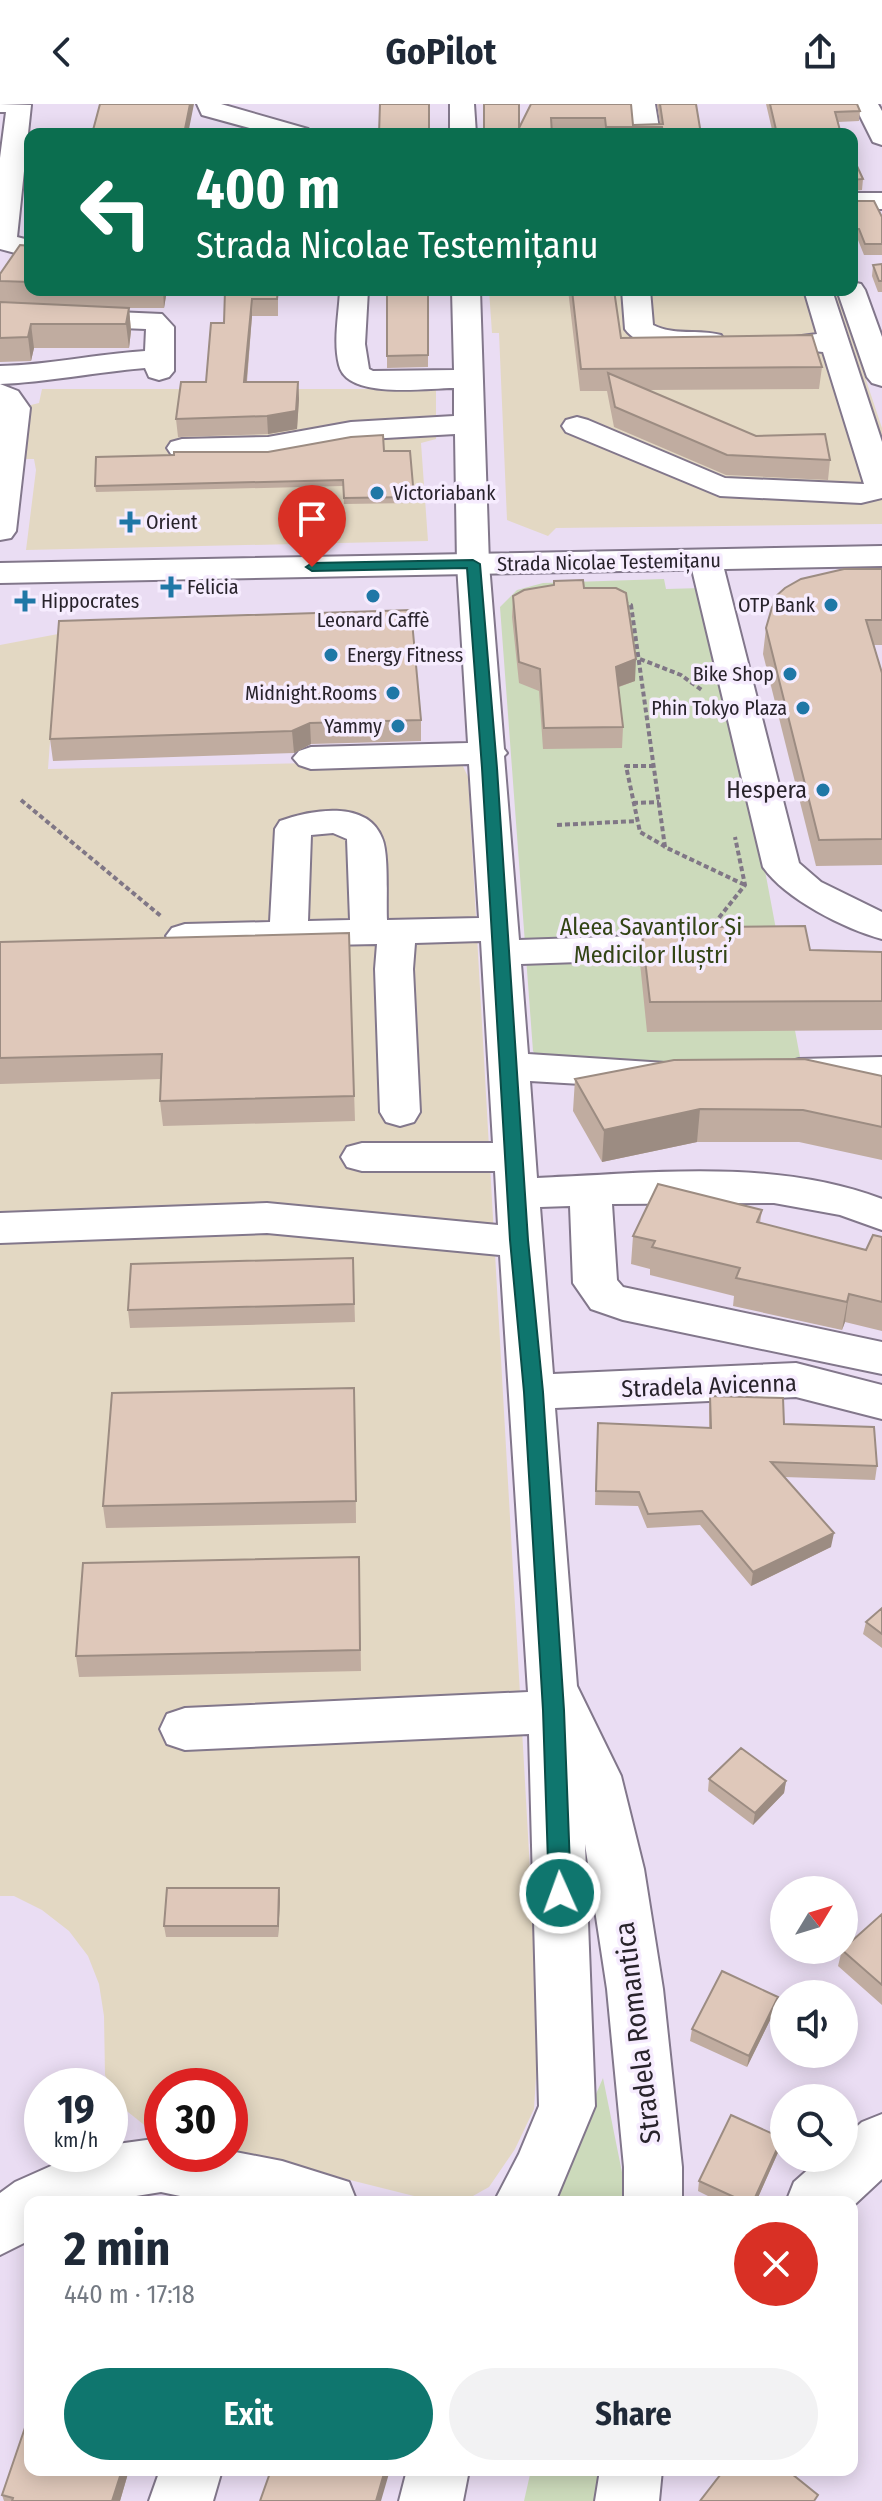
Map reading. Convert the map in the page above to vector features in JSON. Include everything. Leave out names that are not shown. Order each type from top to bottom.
[{"type":"street","points":[[209,104],[211,110],[223,115],[275,128]]},
{"type":"street","points":[[462,104],[463,128]]},
{"type":"street","points":[[643,104],[646,128]]},
{"type":"street","points":[[866,104],[882,137]]},
{"type":"street","points":[[10,246],[13,105]]},
{"type":"street","points":[[858,201],[882,201]]},
{"type":"street","points":[[354,296],[352,355],[354,370],[361,377],[373,380],[469,379]]},
{"type":"street","points":[[466,296],[473,564],[489,753],[519,1240],[557,1702],[567,2106],[542,2170],[527,2196]]},
{"type":"street","points":[[636,296],[639,329],[658,340],[736,341]]},
{"type":"street","points":[[577,426],[720,487],[861,494],[875,490],[880,482],[820,296]]},
{"type":"street","points":[[853,296],[881,377]]},
{"type":"street","points":[[0,315],[152,320],[160,327],[159,365],[107,361],[37,374],[0,375]]},
{"type":"street","points":[[783,343],[826,343],[833,339]]},
{"type":"street","points":[[0,393],[8,397],[15,408],[0,531]]},
{"type":"street","points":[[182,448],[268,446],[351,431],[468,425]]},
{"type":"street","name":"Strada Nicolae Testemițanu","points":[[0,573],[882,556]]},
{"type":"street","points":[[706,561],[782,867],[808,890],[882,927]]},
{"type":"street","points":[[311,758],[489,753]]},
{"type":"street","points":[[289,934],[293,829],[305,824],[352,823],[361,829],[365,839],[383,932],[394,969],[400,1112]]},
{"type":"street","points":[[185,936],[383,932],[501,941],[696,946]]},
{"type":"street","points":[[509,1066],[698,1076]]},
{"type":"street","points":[[759,1074],[882,1070]]},
{"type":"street","points":[[362,1157],[515,1175],[590,1192],[661,1187],[774,1188],[848,1202],[882,1215]]},
{"type":"street","points":[[590,1192],[595,1283],[607,1298],[623,1304],[882,1358]]},
{"type":"street","points":[[0,1228],[267,1218],[486,1240],[519,1240]]},
{"type":"street","name":"Stradela Avicenna","points":[[533,1392],[796,1380],[882,1402]]},
{"type":"street","points":[[185,1729],[557,1702]]},
{"type":"street","name":"Stradela Romantica","points":[[557,1702],[595,1776],[617,1869],[635,1989],[653,2167],[653,2196]]},
{"type":"street","points":[[822,2196],[882,2141]]},
{"type":"street","points":[[49,2196],[97,2174],[161,2165],[288,2196]]},
{"type":"street","points":[[0,2227],[24,2210]]},
{"type":"street","points":[[181,2501],[189,2476]]},
{"type":"street","points":[[431,2501],[437,2476]]},
{"type":"street","points":[[627,2501],[630,2476]]},
{"type":"path","points":[[615,601],[631,605],[665,847]]},
{"type":"path","points":[[640,659],[694,682],[703,691],[706,705]]},
{"type":"path","points":[[654,766],[626,766],[640,832],[745,885]]},
{"type":"path","points":[[21,800],[185,936]]},
{"type":"path","points":[[633,803],[659,802]]},
{"type":"path","points":[[557,825],[637,821]]},
{"type":"path","points":[[732,825],[745,885]]},
{"type":"path","points":[[696,946],[745,885]]},
{"type":"shaded area","points":[[489,296],[838,296],[882,428],[882,524],[556,528],[548,536],[507,520],[499,333],[492,333]]},
{"type":"shaded area","points":[[42,389],[436,389],[436,439],[421,443],[428,541],[26,550],[36,470],[34,459],[23,459],[27,406],[39,403]]},
{"type":"shaded area","points":[[58,634],[48,769],[442,760],[462,764],[468,777],[539,2029],[534,2109],[515,2149],[489,2187],[473,2196],[414,2196],[248,2154],[248,2068],[144,2068],[144,2125],[128,2112],[128,2068],[105,2068],[104,2016],[99,1984],[88,1956],[69,1931],[42,1910],[14,1896],[0,1896],[0,645]]},
{"type":"green space","name":"Aleea Savanților Și Medicilor Iluștri","points":[[664,579],[666,589],[702,588],[766,876],[800,1057],[781,1063],[751,1067],[674,1066],[537,1057],[533,1051],[500,607],[517,590],[543,583]]},
{"type":"green space","points":[[603,2078],[627,2196],[552,2196]]},
{"type":"green space","points":[[530,2476],[608,2476],[606,2501],[524,2501]]},
{"type":"building","points":[[100,104],[190,104],[185,128],[94,128]]},
{"type":"building","points":[[380,104],[429,104],[429,128],[379,128]]},
{"type":"building","points":[[484,104],[519,104],[519,128],[484,128]]},
{"type":"building","points":[[531,104],[631,104],[633,125],[663,124],[660,104],[696,104],[700,128],[606,127],[605,118],[551,118],[552,128],[519,128]]},
{"type":"building","points":[[770,104],[857,104],[860,111],[835,112],[839,128],[776,128]]},
{"type":"building","points":[[858,201],[874,201],[882,217],[882,244],[865,244],[859,229]]},
{"type":"building","points":[[20,245],[24,245],[24,282],[0,281],[0,274]]},
{"type":"building","points":[[882,264],[882,281],[879,281],[873,265]]},
{"type":"building","points":[[225,296],[277,296],[277,299],[252,299],[244,382],[298,382],[296,411],[267,416],[176,419],[181,382],[206,382],[211,323],[224,323]]},
{"type":"building","points":[[387,296],[428,296],[428,355],[387,356]]},
{"type":"building","points":[[573,296],[615,296],[621,338],[812,335],[822,367],[581,369]]},
{"type":"building","points":[[0,302],[129,308],[126,324],[31,324],[28,337],[0,338]]},
{"type":"building","points":[[608,373],[756,436],[825,434],[830,460],[727,455],[615,407]]},
{"type":"building","points":[[383,435],[384,451],[410,451],[414,497],[344,498],[343,480],[95,486],[96,457],[174,455],[174,452],[268,452],[351,437]]},
{"type":"building","points":[[844,569],[882,569],[882,620],[866,620],[882,673],[882,839],[819,840],[766,628],[775,597],[785,588],[801,579]]},
{"type":"building","points":[[583,580],[584,588],[616,588],[626,593],[636,659],[616,667],[623,727],[544,728],[540,669],[519,662],[513,596],[524,590],[554,585],[554,581]]},
{"type":"building","points":[[411,610],[421,720],[310,723],[292,731],[50,739],[59,621]]},
{"type":"building","points":[[805,926],[810,950],[882,952],[882,1001],[650,1002],[642,934],[699,932],[715,927]]},
{"type":"building","points":[[349,933],[354,1096],[160,1101],[162,1054],[0,1058],[0,942]]},
{"type":"building","points":[[804,1059],[882,1076],[882,1127],[803,1110],[700,1109],[604,1130],[575,1079],[674,1060]]},
{"type":"building","points":[[658,1184],[762,1210],[757,1222],[866,1250],[873,1235],[882,1237],[882,1302],[849,1294],[847,1302],[736,1278],[740,1268],[652,1247],[655,1241],[633,1236]]},
{"type":"building","points":[[353,1258],[354,1304],[128,1310],[131,1264]]},
{"type":"building","points":[[354,1388],[356,1501],[103,1506],[112,1393]]},
{"type":"building","points":[[710,1396],[783,1398],[784,1424],[874,1427],[877,1466],[771,1462],[834,1533],[753,1572],[702,1511],[648,1514],[639,1492],[596,1491],[598,1423],[711,1428]]},
{"type":"building","points":[[359,1557],[360,1650],[76,1656],[83,1563]]},
{"type":"building","points":[[882,1608],[882,1634],[866,1622]]},
{"type":"building","points":[[741,1748],[786,1781],[755,1813],[709,1779]]},
{"type":"building","points":[[167,1888],[279,1888],[278,1926],[164,1926]]},
{"type":"building","points":[[882,1914],[882,1985],[858,1964],[858,1935]]},
{"type":"building","points":[[722,1971],[770,1993],[770,2013],[749,2056],[692,2029]]},
{"type":"building","points":[[731,2115],[770,2133],[770,2164],[756,2196],[732,2196],[699,2181]]},
{"type":"building","points":[[24,2431],[24,2476],[120,2476],[112,2501],[12,2501],[13,2498],[2,2495]]},
{"type":"building","points":[[269,2476],[383,2476],[376,2501],[260,2501]]},
{"type":"building","points":[[719,2476],[794,2476],[818,2495],[814,2501],[700,2501]]},
{"type":"place","name":"Victoriabank","points":[[377,493]]},
{"type":"place","name":"Orient","points":[[130,522]]},
{"type":"place","name":"Felicia","points":[[171,587]]},
{"type":"place","name":"Leonard Caffè","points":[[373,596]]},
{"type":"place","name":"Hippocrates","points":[[25,601]]},
{"type":"place","name":"OTP Bank","points":[[831,605]]},
{"type":"place","name":"Energy Fitness","points":[[331,655]]},
{"type":"place","name":"Bike Shop","points":[[790,674]]},
{"type":"place","name":"Midnight.Rooms","points":[[393,693]]},
{"type":"place","name":"Phin Tokyo Plaza","points":[[803,708]]},
{"type":"place","name":"Yammy","points":[[398,726]]},
{"type":"place","name":"Hespera","points":[[823,790]]},
{"type":"route","points":[[312,567],[473,564],[490,768],[519,1240],[533,1392],[554,1710],[560,1893]]}]
